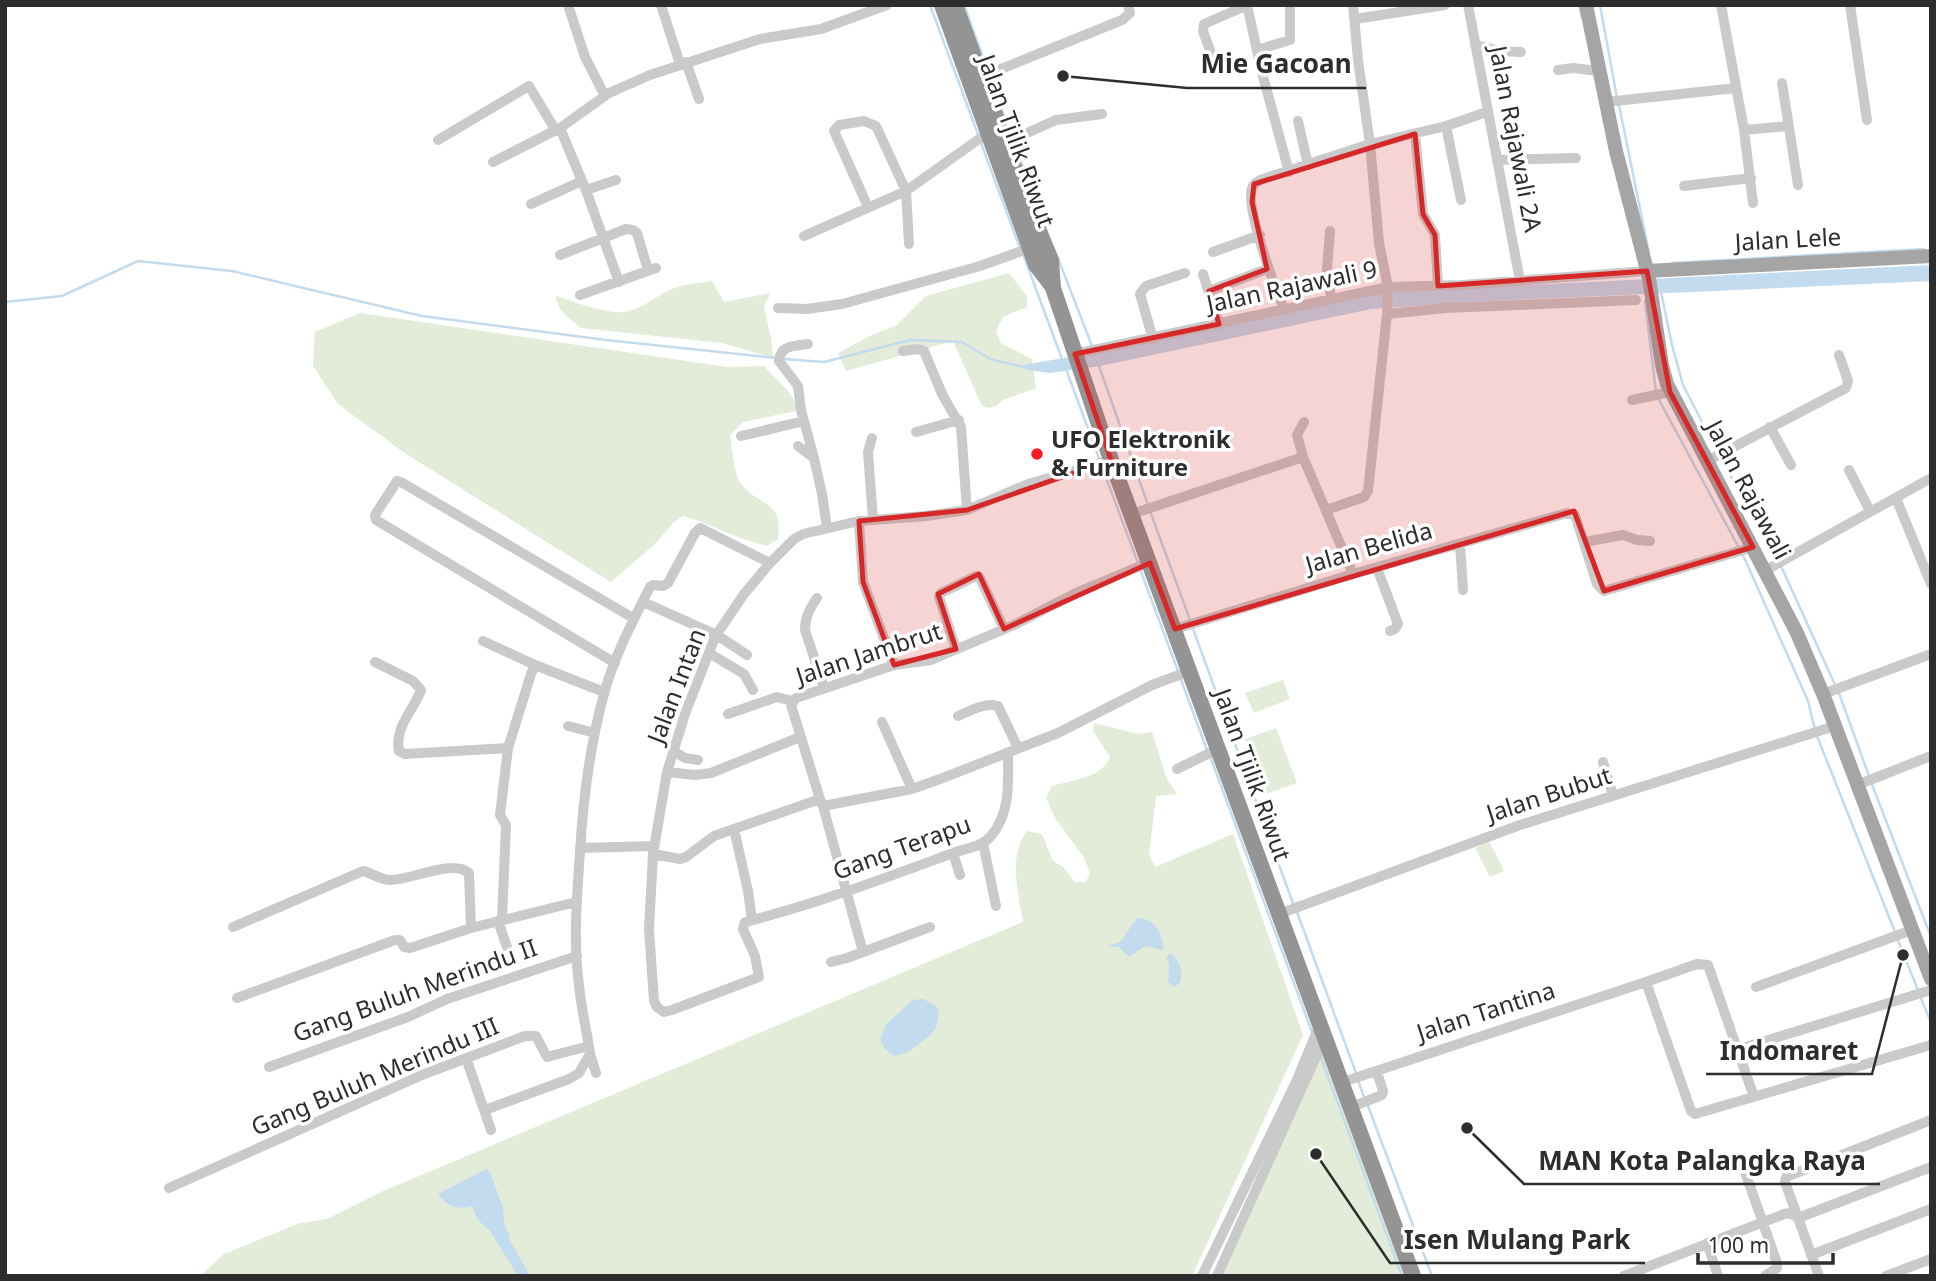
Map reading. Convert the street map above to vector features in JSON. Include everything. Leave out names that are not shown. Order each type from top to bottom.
[{"type":"highway","name":"Jalan Tjilik Riwut","points":[[942,5],[1036,265],[1053,288]]},
{"type":"highway","name":"Jalan Tjilik Riwut","points":[[955,5],[1051,260],[1053,288],[1111,460],[1413,1276]]},
{"type":"main road","name":"Jalan Rajawali","points":[[1586,5],[1600,71],[1614,101],[1616,151],[1648,274],[1662,365],[1670,392],[1797,633],[1823,694],[1912,930],[1927,957],[1931,979]]},
{"type":"main road","name":"Jalan Lele","points":[[1648,274],[1931,256]]},
{"type":"street","points":[[568,5],[585,57],[605,96]]},
{"type":"street","points":[[661,5],[699,99]]},
{"type":"street","points":[[493,162],[558,130],[605,96],[639,79],[760,39],[821,29],[887,5]]},
{"type":"street","points":[[981,77],[1122,20],[1130,13],[1128,5]]},
{"type":"street","points":[[1212,56],[1203,31],[1204,24],[1247,5],[1289,172]]},
{"type":"street","points":[[1257,50],[1290,40],[1290,5]]},
{"type":"street","points":[[1326,510],[1362,498],[1368,491],[1387,311],[1388,289],[1379,243],[1353,5]]},
{"type":"street","points":[[1355,19],[1445,5]]},
{"type":"street","name":"Jalan Rajawali 2A","points":[[1468,5],[1520,281]]},
{"type":"street","points":[[1721,5],[1744,130],[1753,204]]},
{"type":"street","points":[[1850,5],[1867,120]]},
{"type":"street","points":[[1475,45],[1521,52]]},
{"type":"street","points":[[1558,70],[1573,68],[1600,71]]},
{"type":"street","points":[[1782,83],[1798,186]]},
{"type":"street","points":[[438,140],[529,86],[558,130],[584,185],[619,282]]},
{"type":"street","points":[[1614,101],[1736,88]]},
{"type":"street","points":[[1284,309],[1267,269],[1252,202],[1252,189],[1260,180],[1370,144],[1446,126],[1487,112]]},
{"type":"street","points":[[1005,143],[1056,120],[1102,114]]},
{"type":"street","points":[[868,207],[834,131],[839,125],[864,121],[876,126],[906,191],[909,244]]},
{"type":"street","points":[[1298,121],[1308,165]]},
{"type":"street","points":[[1446,126],[1461,200]]},
{"type":"street","points":[[1744,130],[1788,126]]},
{"type":"street","points":[[804,236],[906,191],[989,134]]},
{"type":"street","points":[[1415,134],[1423,214],[1435,235],[1438,286]]},
{"type":"street","points":[[1497,160],[1576,158]]},
{"type":"street","points":[[1684,186],[1751,178]]},
{"type":"street","points":[[531,204],[584,185],[616,180]]},
{"type":"street","points":[[560,255],[626,229],[637,233],[652,269],[580,295]]},
{"type":"street","points":[[1330,231],[1326,269],[1331,298]]},
{"type":"street","points":[[1213,252],[1260,234]]},
{"type":"street","points":[[778,308],[807,309],[842,304],[980,266],[1030,248]]},
{"type":"street","points":[[1209,291],[1267,269]]},
{"type":"street","points":[[1153,339],[1140,294],[1146,286],[1185,273]]},
{"type":"street","points":[[1203,274],[1219,324]]},
{"type":"street","name":"Jalan Rajawali 9","points":[[1078,364],[1153,339],[1331,298],[1388,289],[1648,274]]},
{"type":"street","points":[[1387,311],[1636,300]]},
{"type":"street","points":[[808,344],[784,348],[779,358],[782,368],[797,382],[827,528]]},
{"type":"street","points":[[904,351],[924,351],[943,396],[959,421],[963,438],[967,510]]},
{"type":"street","points":[[1707,461],[1846,388],[1849,381],[1839,355]]},
{"type":"street","points":[[1632,400],[1670,392]]},
{"type":"street","points":[[741,436],[804,421]]},
{"type":"street","points":[[916,432],[959,421]]},
{"type":"street","points":[[1304,422],[1297,435],[1303,457],[1353,574]]},
{"type":"street","points":[[1770,427],[1791,465]]},
{"type":"street","points":[[872,438],[868,452],[873,520]]},
{"type":"street","points":[[798,446],[814,458]]},
{"type":"street","points":[[1132,514],[1303,457]]},
{"type":"street","name":"Jalan Intan","points":[[748,922],[743,929],[755,956],[759,977],[672,1010],[664,1012],[657,1007],[654,1001],[649,929],[654,850],[667,772],[709,653],[717,635],[744,594],[794,539],[859,521],[967,510],[1028,484],[1111,460]]},
{"type":"street","points":[[1849,470],[1870,511]]},
{"type":"street","points":[[1766,570],[1931,478]]},
{"type":"street","points":[[615,663],[376,520],[375,515],[392,486],[397,481],[401,482],[633,618]]},
{"type":"street","points":[[1896,498],[1931,584]]},
{"type":"street","name":"Jalan Belida","points":[[1175,629],[1353,574],[1567,513],[1575,515],[1584,542]]},
{"type":"street","points":[[859,521],[863,582],[894,665]]},
{"type":"street","points":[[596,1073],[579,985],[576,902],[580,835],[604,692],[633,618],[653,585],[663,586],[668,583],[700,528],[770,563]]},
{"type":"street","points":[[1650,541],[1622,535],[1584,542],[1600,589],[1606,591],[1754,547]]},
{"type":"street","points":[[1460,544],[1463,590]]},
{"type":"street","name":"Jalan Jambrut","points":[[863,952],[800,737],[792,701],[806,693],[894,665],[931,660],[1150,562]]},
{"type":"street","points":[[1377,568],[1398,624],[1390,631]]},
{"type":"street","points":[[956,649],[939,597],[941,593],[976,576],[980,578],[1004,629]]},
{"type":"street","points":[[817,598],[805,621],[805,630],[824,688]]},
{"type":"street","points":[[643,602],[717,635],[747,655]]},
{"type":"street","points":[[483,641],[604,692]]},
{"type":"street","points":[[709,653],[744,674],[753,690]]},
{"type":"street","points":[[1823,694],[1931,654]]},
{"type":"street","points":[[375,662],[413,681],[421,690],[405,717],[398,744],[399,751],[405,754],[508,748]]},
{"type":"street","points":[[507,947],[500,920],[506,825],[500,815],[508,748],[535,665]]},
{"type":"street","points":[[580,848],[654,850],[680,859],[714,836],[821,802],[912,789],[1058,733],[1152,685],[1190,671]]},
{"type":"street","points":[[728,714],[777,697],[792,701]]},
{"type":"street","points":[[958,716],[976,708],[994,704],[998,706],[1013,751]]},
{"type":"street","points":[[882,722],[912,789]]},
{"type":"street","points":[[568,726],[595,733]]},
{"type":"street","name":"Jalan Bubut","points":[[1279,915],[1520,825],[1835,726]]},
{"type":"street","points":[[667,772],[711,774],[800,737]]},
{"type":"street","points":[[1177,769],[1219,749]]},
{"type":"street","points":[[673,751],[685,758],[698,760]]},
{"type":"street","name":"Gang Terapu","points":[[748,922],[845,892],[983,843],[1001,821],[1008,793],[1013,751]]},
{"type":"street","points":[[1857,785],[1931,756]]},
{"type":"street","points":[[1603,762],[1613,796]]},
{"type":"street","points":[[734,829],[748,891],[748,922]]},
{"type":"street","points":[[983,843],[996,906]]},
{"type":"street","points":[[953,853],[960,875]]},
{"type":"street","points":[[233,927],[363,871],[390,880],[451,868],[464,869],[469,873],[471,928]]},
{"type":"street","points":[[237,998],[395,940],[400,940],[404,947],[410,948],[471,928],[576,902]]},
{"type":"street","points":[[831,962],[930,927]]},
{"type":"street","points":[[1756,987],[1912,930]]},
{"type":"street","name":"Gang Buluh Merindu II","points":[[269,1067],[408,1017],[447,999],[577,956]]},
{"type":"street","name":"Jalan Tantina","points":[[1340,1083],[1697,964],[1708,965],[1755,1097]]},
{"type":"street","points":[[1646,982],[1692,1113],[1707,1112],[1931,1045]]},
{"type":"street","points":[[1739,1049],[1931,990]]},
{"type":"street","points":[[1202,1276],[1296,1082],[1320,1024]]},
{"type":"street","name":"Gang Buluh Merindu III","points":[[169,1188],[466,1058],[531,1035],[536,1036],[547,1057],[590,1050]]},
{"type":"street","points":[[1217,1276],[1320,1048],[1327,1044]]},
{"type":"street","points":[[485,1110],[569,1079],[579,1073],[590,1050]]},
{"type":"street","points":[[466,1058],[491,1130]]},
{"type":"street","points":[[1349,1108],[1382,1095],[1377,1072]]},
{"type":"street","points":[[1819,1276],[1785,1182],[1787,1176],[1931,1120]]},
{"type":"street","points":[[1743,1166],[1777,1263],[1777,1269],[1765,1276]]},
{"type":"street","points":[[1798,1218],[1931,1167]]},
{"type":"street","points":[[1811,1255],[1931,1209]]},
{"type":"street","points":[[1623,1276],[1784,1214],[1790,1213],[1798,1218]]},
{"type":"street","points":[[1707,1244],[1718,1276]]},
{"type":"street","points":[[1886,1276],[1931,1259]]},
{"type":"highlighted area","points":[[1415,134],[1423,214],[1435,235],[1438,286],[1647,271],[1670,392],[1753,547],[1604,591],[1574,511],[1175,629],[1150,563],[1004,629],[979,574],[938,594],[956,649],[894,665],[863,582],[859,521],[967,510],[1111,460],[1075,354],[1219,324],[1209,291],[1267,269],[1252,202],[1254,184]]},
{"type":"green space","points":[[1009,273],[1027,296],[1027,307],[1003,317],[996,331],[1001,343],[1032,359],[1036,388],[1003,400],[996,406],[982,406],[953,341],[846,371],[838,353],[897,325],[926,296]]},
{"type":"green space","points":[[712,281],[724,302],[771,293],[764,306],[773,358],[722,343],[581,328],[561,310],[556,296],[600,309],[625,312],[643,306],[674,288]]},
{"type":"green space","points":[[360,313],[727,367],[764,366],[788,391],[801,410],[743,422],[730,435],[739,480],[749,492],[774,510],[779,526],[778,539],[767,546],[683,516],[611,582],[403,452],[338,404],[313,366],[315,332]]},
{"type":"green space","points":[[1283,680],[1290,699],[1254,713],[1245,693]]},
{"type":"green space","points":[[1094,723],[1138,734],[1152,732],[1167,779],[1177,794],[1156,796],[1149,855],[1155,867],[1233,834],[1303,1035],[1192,1276],[200,1276],[224,1254],[300,1223],[327,1219],[381,1192],[1023,922],[1016,863],[1021,841],[1027,831],[1042,834],[1053,861],[1063,867],[1075,882],[1086,882],[1090,873],[1083,856],[1055,818],[1046,798],[1052,786],[1086,777],[1106,764],[1110,757],[1093,731]]},
{"type":"green space","points":[[1276,728],[1297,783],[1266,794],[1245,739]]},
{"type":"green space","points":[[1489,841],[1504,871],[1490,877],[1475,848]]},
{"type":"green space","points":[[1320,1034],[1408,1276],[1216,1276]]},
{"type":"water","points":[[1931,265],[1931,281],[1371,309],[1100,366],[1050,373],[1023,367],[1366,293]]},
{"type":"water","points":[[1137,918],[1148,921],[1157,928],[1163,950],[1145,946],[1129,957],[1119,947],[1108,946],[1120,942]]},
{"type":"water","points":[[1170,953],[1181,970],[1180,983],[1174,987],[1168,982],[1169,964],[1166,957]]},
{"type":"water","points":[[923,999],[935,1005],[939,1012],[936,1028],[908,1052],[894,1056],[885,1049],[880,1040],[886,1024],[913,1000]]},
{"type":"water","points":[[486,1169],[490,1172],[503,1208],[505,1228],[530,1276],[518,1276],[490,1231],[478,1220],[472,1206],[453,1206],[438,1194]]},
{"type":"waterway","points":[[930,5],[979,137]]},
{"type":"waterway","points":[[964,5],[988,71]]},
{"type":"waterway","points":[[1579,5],[1582,18]]},
{"type":"waterway","points":[[1600,5],[1617,98]]},
{"type":"waterway","points":[[990,77],[1012,137]]},
{"type":"waterway","points":[[1619,105],[1649,253]]},
{"type":"waterway","points":[[981,143],[1020,248]]},
{"type":"waterway","points":[[1014,143],[1045,225]]},
{"type":"waterway","points":[[1672,263],[1924,249]]},
{"type":"waterway","points":[[1023,254],[1062,359]]},
{"type":"waterway","points":[[1058,258],[1092,346]]},
{"type":"waterway","points":[[5,302],[62,296],[138,261],[232,271],[422,316],[606,340],[776,358]]},
{"type":"waterway","points":[[1661,292],[1683,385],[1718,453]]},
{"type":"waterway","points":[[1645,301],[1656,392]]},
{"type":"waterway","points":[[783,359],[824,362],[910,340],[962,342],[990,359],[1023,367]]},
{"type":"waterway","points":[[1099,366],[1148,505]]},
{"type":"waterway","points":[[1066,369],[1100,461]]},
{"type":"waterway","points":[[1658,398],[1738,546]]},
{"type":"waterway","points":[[1721,459],[1778,560]]},
{"type":"waterway","points":[[1102,467],[1138,563]]},
{"type":"waterway","points":[[1150,511],[1190,620]]},
{"type":"waterway","points":[[1743,555],[1808,701],[1815,730]]},
{"type":"waterway","points":[[1781,566],[1836,687]]},
{"type":"waterway","points":[[1140,569],[1178,671]]},
{"type":"waterway","points":[[1192,626],[1294,906]]},
{"type":"waterway","points":[[1180,677],[1207,750]]},
{"type":"waterway","points":[[1839,693],[1869,776]]},
{"type":"waterway","points":[[1817,736],[1895,932]]},
{"type":"waterway","points":[[1210,756],[1312,1032]]},
{"type":"waterway","points":[[1871,782],[1931,937]]},
{"type":"waterway","points":[[1297,912],[1356,1073]]},
{"type":"waterway","points":[[1897,938],[1918,990]]},
{"type":"waterway","points":[[1920,996],[1931,1023]]},
{"type":"waterway","points":[[1320,1055],[1402,1276]]},
{"type":"waterway","points":[[1358,1080],[1365,1100]]},
{"type":"waterway","points":[[1368,1106],[1432,1276]]},
{"type":"place","name":"Mie Gacoan","points":[[1063,76]]},
{"type":"place","name":"UFO Elektronik & Furniture","points":[[1037,454]]},
{"type":"place","name":"Indomaret","points":[[1903,955]]},
{"type":"place","name":"MAN Kota Palangka Raya","points":[[1467,1128]]},
{"type":"place","name":"Isen Mulang Park","points":[[1316,1154]]}]
